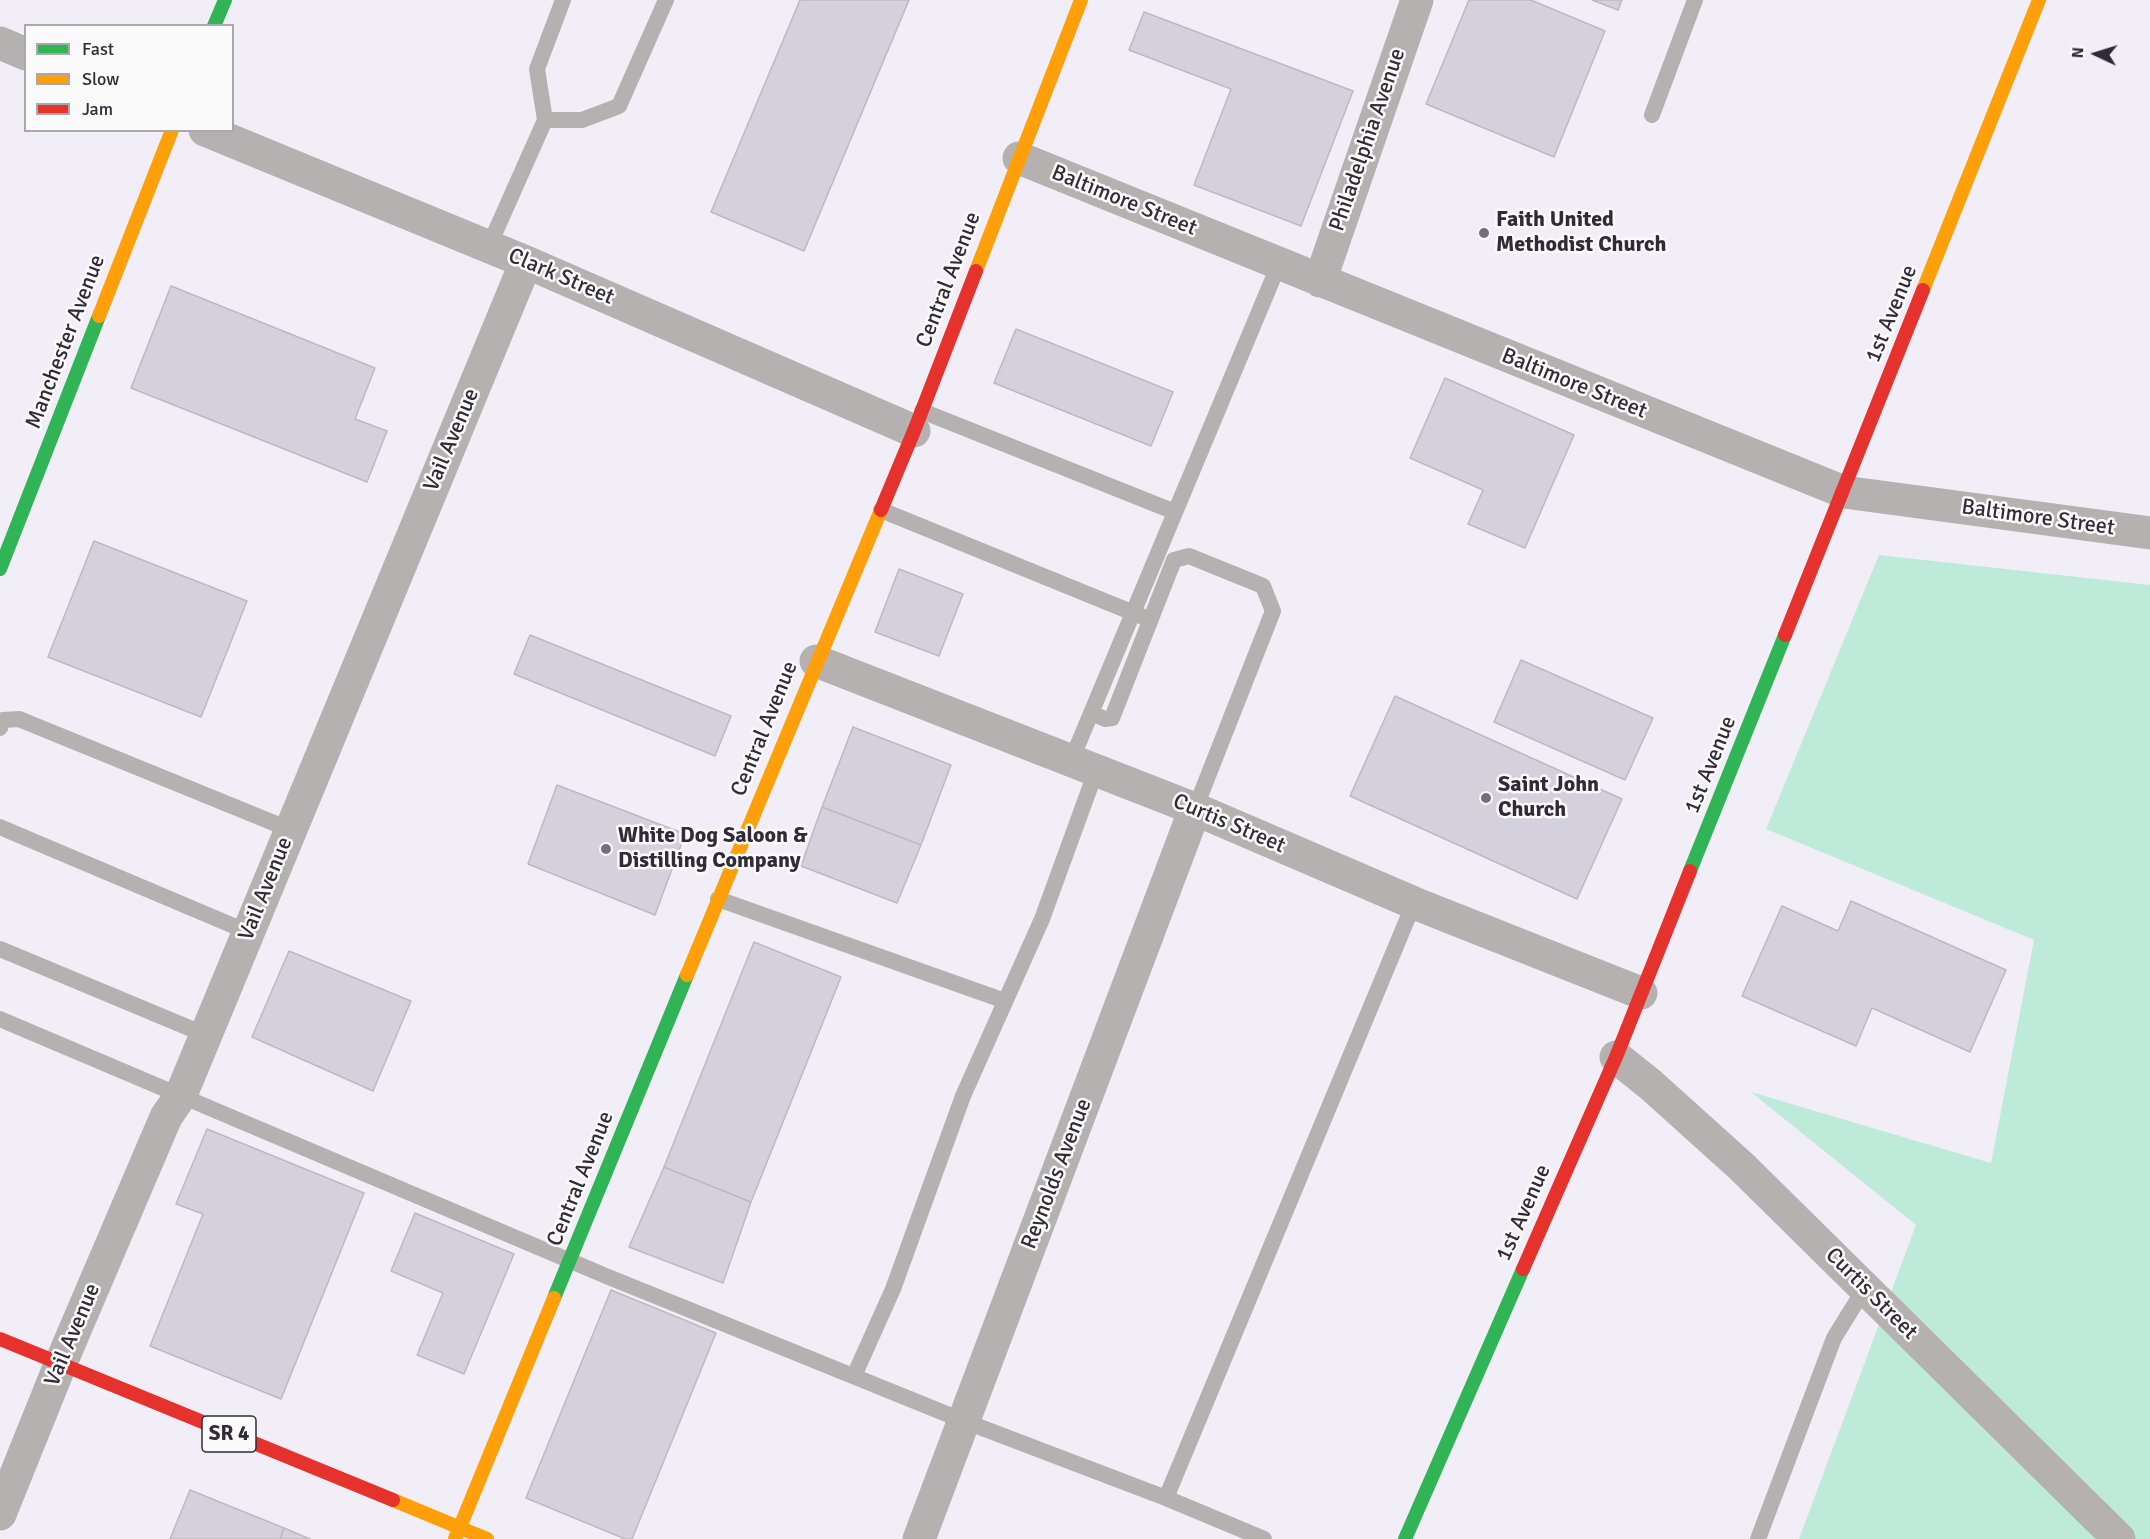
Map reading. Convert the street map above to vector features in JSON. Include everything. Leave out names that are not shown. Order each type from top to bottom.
[{"type":"main road","points":[[215,24],[225,0]]},
{"type":"main road","name":"Central Avenue","points":[[457,1534],[816,661],[918,421],[1081,0]]},
{"type":"main road","name":"1st Avenue","points":[[1405,1539],[1616,1057],[2039,0]]},
{"type":"main road","name":"Manchester Avenue","points":[[0,569],[171,132]]},
{"type":"main road","name":"SR 4","points":[[0,1340],[457,1534],[487,1539]]},
{"type":"street","name":"Philadelphia Avenue","points":[[1320,281],[1417,0]]},
{"type":"street","points":[[0,43],[24,53]]},
{"type":"street","name":"Clark Street","points":[[210,132],[918,421]]},
{"type":"street","name":"Baltimore Street","points":[[1019,158],[1844,492],[2150,533]]},
{"type":"street","name":"Vail Avenue","points":[[0,1514],[60,1365],[166,1117],[181,1095],[526,261]]},
{"type":"street","name":"Curtis Street","points":[[816,661],[1195,809],[1414,903],[1641,993]]},
{"type":"street","name":"Reynolds Avenue","points":[[919,1539],[1195,809]]},
{"type":"street","name":"Curtis Street","points":[[1616,1057],[1651,1085],[1742,1167],[2119,1539]]},
{"type":"lane","points":[[489,246],[545,120],[537,69],[563,0]]},
{"type":"lane","points":[[545,120],[582,120],[619,106],[666,0]]},
{"type":"lane","points":[[1652,115],[1695,0]]},
{"type":"lane","points":[[854,1376],[893,1289],[963,1096],[1042,919],[1084,766],[1091,713],[1279,264]]},
{"type":"lane","points":[[918,421],[1175,512]]},
{"type":"lane","points":[[880,510],[1150,619]]},
{"type":"lane","points":[[1091,713],[1106,719],[1112,718],[1174,560],[1189,556],[1263,586],[1273,611],[1195,809]]},
{"type":"lane","points":[[1,721],[19,719],[291,830]]},
{"type":"lane","points":[[0,827],[248,932]]},
{"type":"lane","points":[[718,899],[1005,1001]]},
{"type":"lane","points":[[1166,1498],[1414,903]]},
{"type":"lane","points":[[0,949],[206,1035]]},
{"type":"lane","points":[[0,1019],[570,1261],[964,1421],[1166,1498],[1264,1539]]},
{"type":"lane","points":[[1758,1539],[1834,1338],[1865,1288]]},
{"type":"green space","points":[[1879,555],[2150,585],[2150,1539],[1799,1539],[1916,1225],[1751,1092],[1991,1163],[2034,940],[1766,829]]},
{"type":"building","points":[[800,0],[909,0],[804,251],[711,212]]},
{"type":"building","points":[[1469,0],[1531,0],[1605,31],[1554,157],[1426,104]]},
{"type":"building","points":[[1592,0],[1622,0],[1618,10]]},
{"type":"building","points":[[1144,12],[1353,91],[1301,226],[1194,185],[1231,89],[1129,50]]},
{"type":"building","points":[[171,286],[375,368],[355,419],[387,431],[367,482],[131,388]]},
{"type":"building","points":[[1016,329],[1173,392],[1151,446],[994,383]]},
{"type":"building","points":[[1445,378],[1574,435],[1525,548],[1468,524],[1483,490],[1410,458]]},
{"type":"building","points":[[94,541],[247,601],[201,717],[48,657]]},
{"type":"building","points":[[899,569],[963,594],[939,656],[875,632]]},
{"type":"building","points":[[530,635],[731,716],[715,756],[514,674]]},
{"type":"building","points":[[1521,660],[1653,718],[1625,780],[1494,722]]},
{"type":"building","name":"Saint John Church","points":[[1395,696],[1622,799],[1577,899],[1350,796]]},
{"type":"building","points":[[853,727],[951,765],[921,845],[822,807]]},
{"type":"building","name":"White Dog Saloon & Distilling Company","points":[[557,785],[685,834],[655,915],[528,864]]},
{"type":"building","points":[[822,807],[921,845],[897,903],[801,866]]},
{"type":"building","points":[[1851,901],[2006,970],[1970,1052],[1872,1008],[1856,1046],[1742,996],[1782,906],[1838,931]]},
{"type":"building","points":[[754,942],[841,977],[751,1202],[664,1167]]},
{"type":"building","points":[[289,951],[411,1001],[373,1091],[252,1037]]},
{"type":"building","points":[[207,1129],[364,1193],[281,1399],[150,1346],[203,1214],[176,1204]]},
{"type":"building","points":[[664,1167],[751,1202],[723,1283],[629,1247]]},
{"type":"building","points":[[415,1213],[514,1254],[464,1374],[417,1355],[443,1293],[391,1271]]},
{"type":"building","points":[[611,1290],[716,1333],[632,1539],[625,1539],[526,1498]]},
{"type":"building","points":[[190,1490],[284,1528],[280,1539],[170,1539]]},
{"type":"building","points":[[284,1528],[310,1539],[280,1539]]},
{"type":"traffic: fast","points":[[215,24],[225,0]]},
{"type":"traffic: fast","points":[[0,569],[99,316]]},
{"type":"traffic: fast","points":[[1690,871],[1785,635]]},
{"type":"traffic: fast","points":[[554,1298],[687,975]]},
{"type":"traffic: fast","points":[[1405,1539],[1523,1269]]},
{"type":"traffic: slow","points":[[976,271],[1081,0]]},
{"type":"traffic: slow","points":[[1923,290],[2039,0]]},
{"type":"traffic: slow","points":[[99,316],[171,132]]},
{"type":"traffic: slow","points":[[687,975],[881,510]]},
{"type":"traffic: slow","points":[[455,1539],[554,1298]]},
{"type":"traffic: slow","points":[[393,1500],[487,1539]]},
{"type":"traffic: jam","points":[[881,510],[976,271]]},
{"type":"traffic: jam","points":[[1785,635],[1923,290]]},
{"type":"traffic: jam","points":[[1523,1269],[1616,1057],[1690,871]]},
{"type":"traffic: jam","points":[[0,1339],[393,1500]]},
{"type":"place","name":"Faith United Methodist Church","points":[[1484,233]]},
{"type":"place","name":"Saint John Church","points":[[1486,798]]},
{"type":"place","name":"White Dog Saloon & Distilling Company","points":[[606,849]]}]
